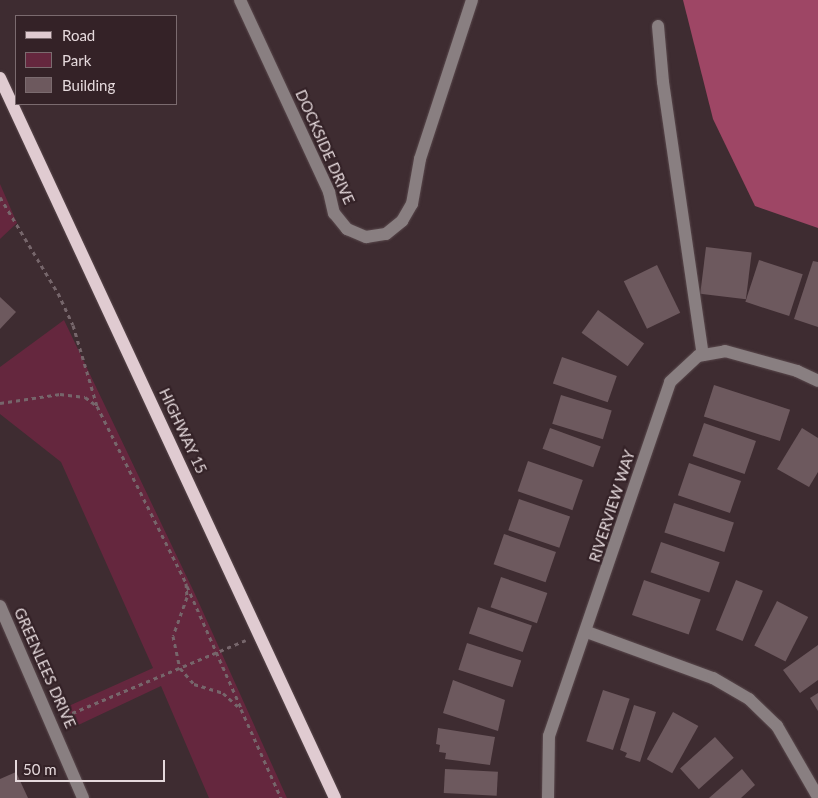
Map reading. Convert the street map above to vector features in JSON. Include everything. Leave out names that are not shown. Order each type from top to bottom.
[{"type":"main road","name":"HIGHWAY 15","points":[[0,78],[335,798]]},
{"type":"street","name":"DOCKSIDE DRIVE","points":[[240,0],[329,192],[334,213],[347,229],[366,237],[386,234],[402,221],[412,204],[420,159],[472,0]]},
{"type":"street","points":[[658,26],[663,82],[703,355],[725,351],[797,371],[818,381]]},
{"type":"street","name":"RIVERVIEW WAY","points":[[548,798],[549,736],[587,632],[670,382],[703,355]]},
{"type":"street","name":"GREENLEES DRIVE","points":[[0,606],[84,798]]},
{"type":"street","points":[[587,632],[713,678],[750,699],[777,726],[818,797]]},
{"type":"path","points":[[0,198],[36,253],[73,325],[97,406],[186,583],[281,798]]},
{"type":"path","points":[[0,403],[60,394],[85,397],[97,406]]},
{"type":"path","points":[[186,583],[187,597],[173,636],[180,668],[194,684],[223,693],[242,709]]},
{"type":"path","points":[[51,722],[260,634]]},
{"type":"green space","points":[[0,184],[17,223],[0,239]]},
{"type":"green space","points":[[64,320],[194,592],[287,798],[209,798],[161,686],[72,728],[62,709],[153,668],[61,462],[0,414],[0,367]]},
{"type":"shaded area","points":[[683,0],[818,0],[818,228],[755,206],[713,119]]},
{"type":"building","points":[[706,247],[752,253],[746,299],[700,294]]},
{"type":"building","points":[[759,260],[803,274],[789,316],[745,302]]},
{"type":"building","points":[[813,261],[818,262],[818,327],[794,319]]},
{"type":"building","points":[[657,265],[680,313],[647,329],[624,281]]},
{"type":"building","points":[[0,297],[16,312],[0,329]]},
{"type":"building","points":[[598,310],[644,344],[628,366],[582,333]]},
{"type":"building","points":[[562,357],[617,376],[608,402],[553,383]]},
{"type":"building","points":[[714,385],[790,410],[780,441],[704,416]]},
{"type":"building","points":[[561,395],[612,410],[603,439],[552,424]]},
{"type":"building","points":[[704,423],[756,441],[745,474],[693,456]]},
{"type":"building","points":[[550,428],[601,446],[593,467],[542,449]]},
{"type":"building","points":[[802,428],[818,438],[818,472],[809,487],[777,469]]},
{"type":"building","points":[[528,461],[583,480],[572,510],[518,491]]},
{"type":"building","points":[[689,463],[741,481],[730,513],[678,495]]},
{"type":"building","points":[[519,499],[570,517],[559,548],[508,530]]},
{"type":"building","points":[[674,503],[734,522],[724,552],[664,532]]},
{"type":"building","points":[[504,534],[556,552],[546,582],[494,564]]},
{"type":"building","points":[[661,542],[720,562],[709,592],[651,572]]},
{"type":"building","points":[[501,577],[547,593],[537,623],[491,607]]},
{"type":"building","points":[[644,580],[701,600],[689,635],[632,615]]},
{"type":"building","points":[[736,580],[763,591],[743,641],[716,630]]},
{"type":"building","points":[[777,601],[808,617],[785,661],[754,646]]},
{"type":"building","points":[[478,607],[532,626],[523,652],[469,633]]},
{"type":"building","points":[[467,643],[521,661],[513,687],[458,670]]},
{"type":"building","points":[[818,645],[818,680],[800,693],[783,670]]},
{"type":"building","points":[[453,680],[505,700],[498,731],[443,713]]},
{"type":"building","points":[[603,690],[630,699],[613,750],[586,741]]},
{"type":"building","points":[[818,693],[818,711],[810,698]]},
{"type":"building","points":[[634,705],[656,712],[640,762],[625,757],[627,753],[620,750]]},
{"type":"building","points":[[673,712],[698,726],[672,773],[647,759]]},
{"type":"building","points":[[438,728],[495,737],[490,765],[445,759],[446,753],[439,752],[440,745],[436,744]]},
{"type":"building","points":[[715,737],[734,758],[699,789],[680,768]]},
{"type":"building","points":[[445,769],[498,772],[497,796],[444,793]]},
{"type":"building","points":[[742,769],[755,785],[741,798],[709,798]]},
{"type":"building","points":[[16,772],[28,798],[0,798],[0,779]]}]
